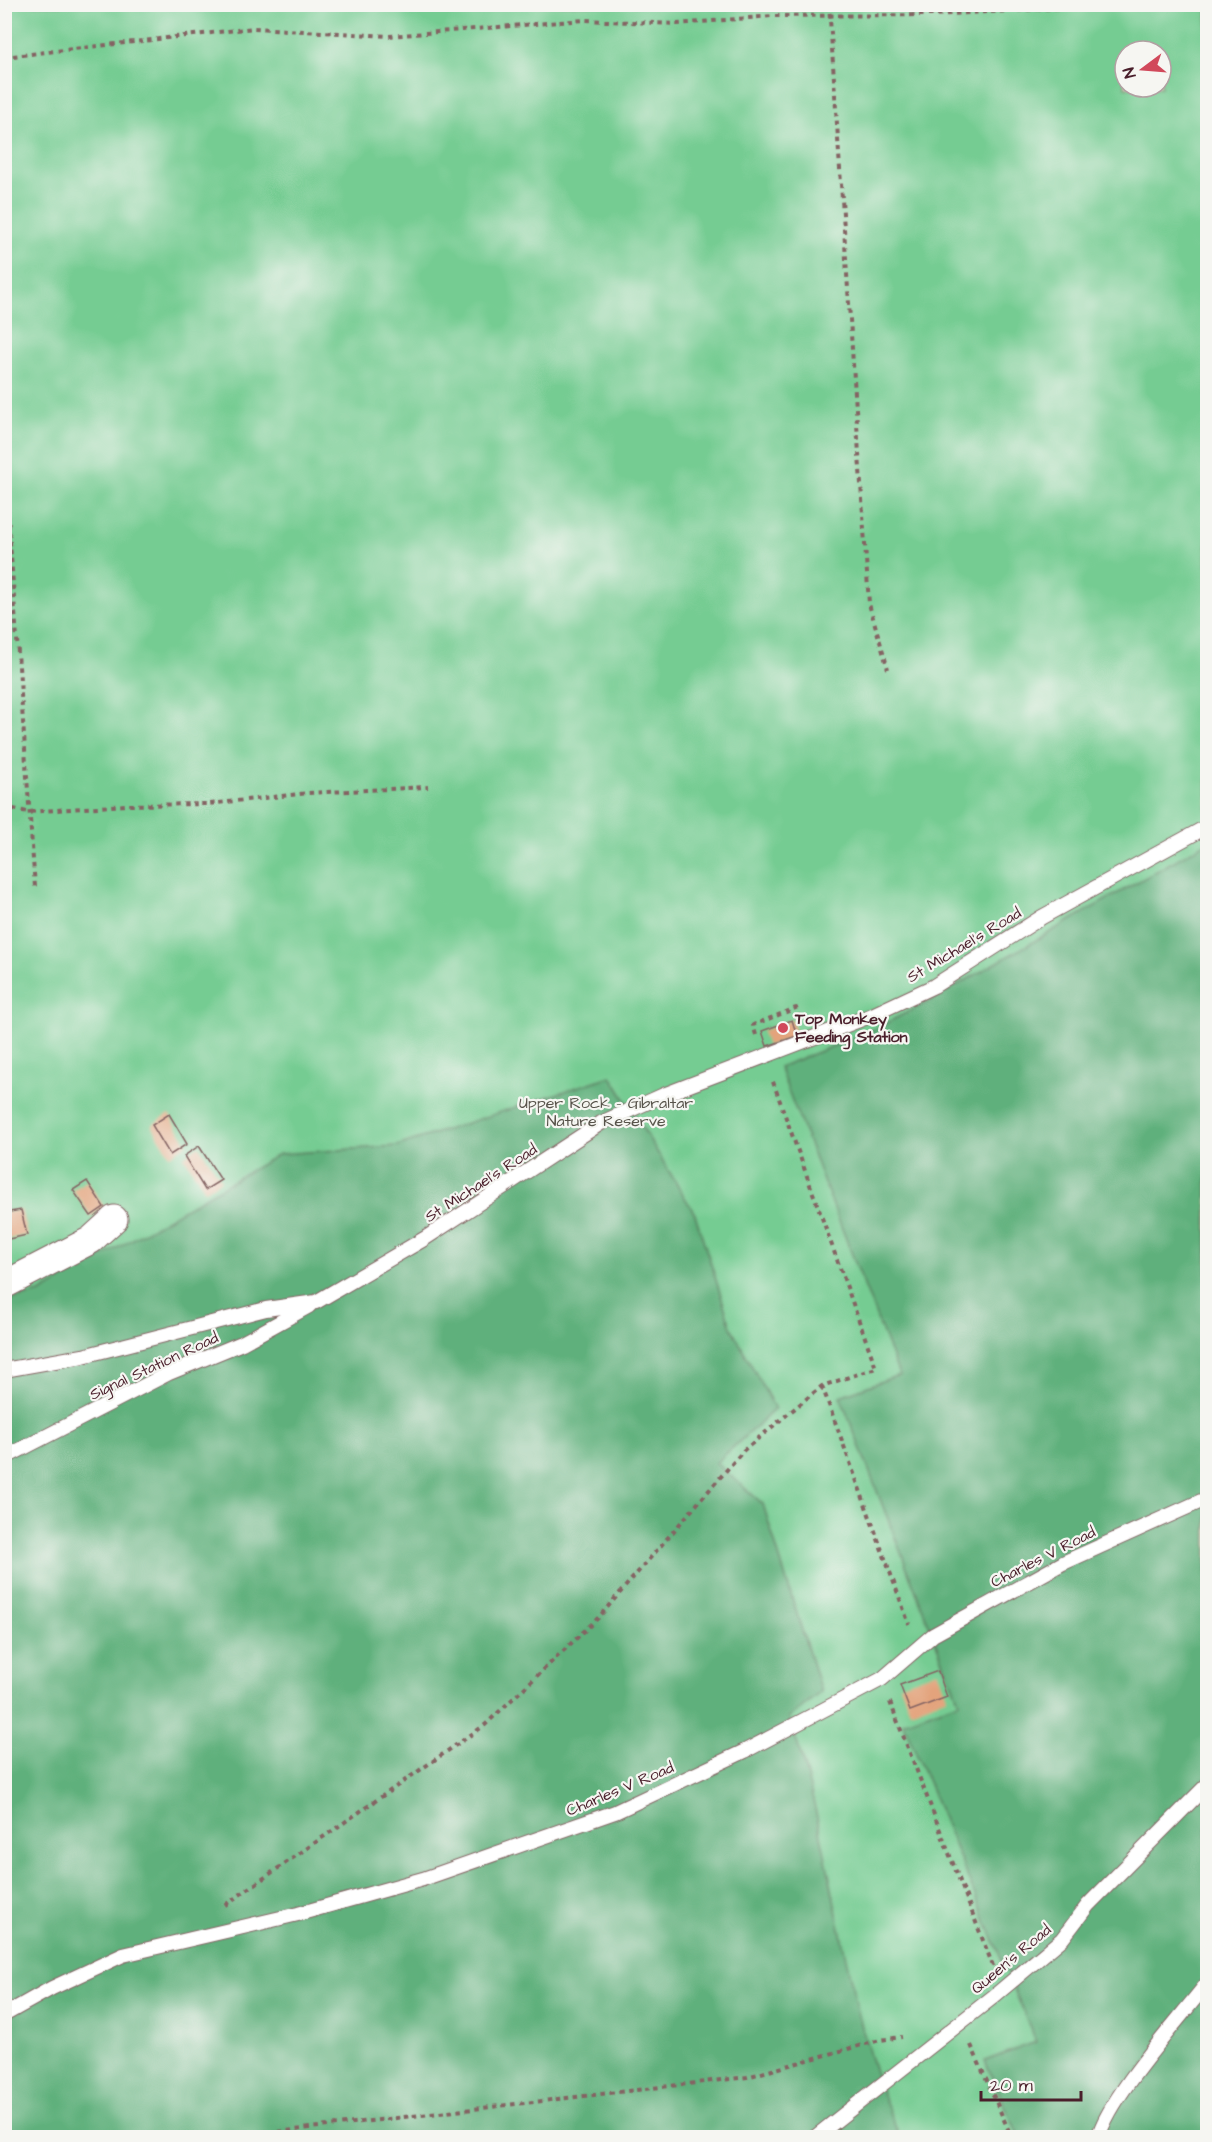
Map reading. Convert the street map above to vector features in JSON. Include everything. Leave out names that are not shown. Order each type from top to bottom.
[{"type":"street","points":[[4,1285],[91,1240],[114,1220]]},
{"type":"lane","name":"St Michael's Road","points":[[4,1370],[83,1356],[266,1309],[316,1302],[424,1239],[602,1124],[666,1094],[870,1016],[934,986],[1042,917],[1208,826]]},
{"type":"lane","name":"Signal Station Road","points":[[4,1458],[169,1373],[242,1343],[316,1302]]},
{"type":"lane","name":"Charles V Road","points":[[4,2015],[52,1988],[123,1955],[298,1914],[423,1879],[615,1812],[746,1751],[882,1679],[933,1635],[1063,1563],[1208,1498]]},
{"type":"lane","name":"Queen's Road","points":[[814,2138],[1062,1939],[1088,1905],[1208,1784]]},
{"type":"lane","points":[[1098,2138],[1102,2126],[1125,2089],[1208,1982]]},
{"type":"path","points":[[829,4],[869,604],[888,669]]},
{"type":"path","points":[[4,57],[254,28],[389,36],[584,20],[677,24],[771,16],[932,15],[1139,4]]},
{"type":"path","points":[[4,460],[34,887]]},
{"type":"path","points":[[4,807],[28,812],[126,805],[209,804],[308,793],[428,786]]},
{"type":"path","points":[[760,1021],[796,1008],[801,1021]]},
{"type":"path","points":[[220,1909],[484,1725],[598,1618],[744,1450],[822,1386],[876,1368],[764,1057]]},
{"type":"path","points":[[822,1386],[917,1647]]},
{"type":"path","points":[[882,1679],[1002,1989]]},
{"type":"path","points":[[225,2138],[747,2077],[880,2040],[903,2037]]},
{"type":"path","points":[[979,2062],[1012,2138]]},
{"type":"green space","name":"Upper Rock - Gibraltar Nature Reserve","points":[[5,5],[1207,5],[1207,2137],[5,2138]]},
{"type":"green space","points":[[1207,842],[1207,2137],[1019,2137],[985,2061],[1036,2042],[903,1722],[959,1702],[840,1396],[899,1375],[779,1067],[862,1035],[928,1002]]},
{"type":"green space","points":[[611,1076],[695,1214],[731,1327],[775,1409],[716,1463],[763,1504],[821,1692],[789,1718],[818,1822],[864,2035],[880,2087],[900,2137],[5,2137],[4,1301],[40,1293],[279,1154],[397,1146]]},
{"type":"building","points":[[792,1020],[797,1036],[767,1046],[762,1031]]},
{"type":"building","points":[[169,1114],[187,1144],[170,1155],[152,1125]]},
{"type":"building","points":[[199,1146],[221,1180],[205,1190],[184,1156]]},
{"type":"building","points":[[87,1181],[104,1207],[91,1216],[73,1190]]},
{"type":"building","points":[[21,1210],[27,1235],[4,1240],[4,1213]]},
{"type":"building","points":[[938,1671],[947,1697],[910,1711],[900,1685]]},
{"type":"place","name":"Top Monkey Feeding Station","points":[[783,1028]]}]
